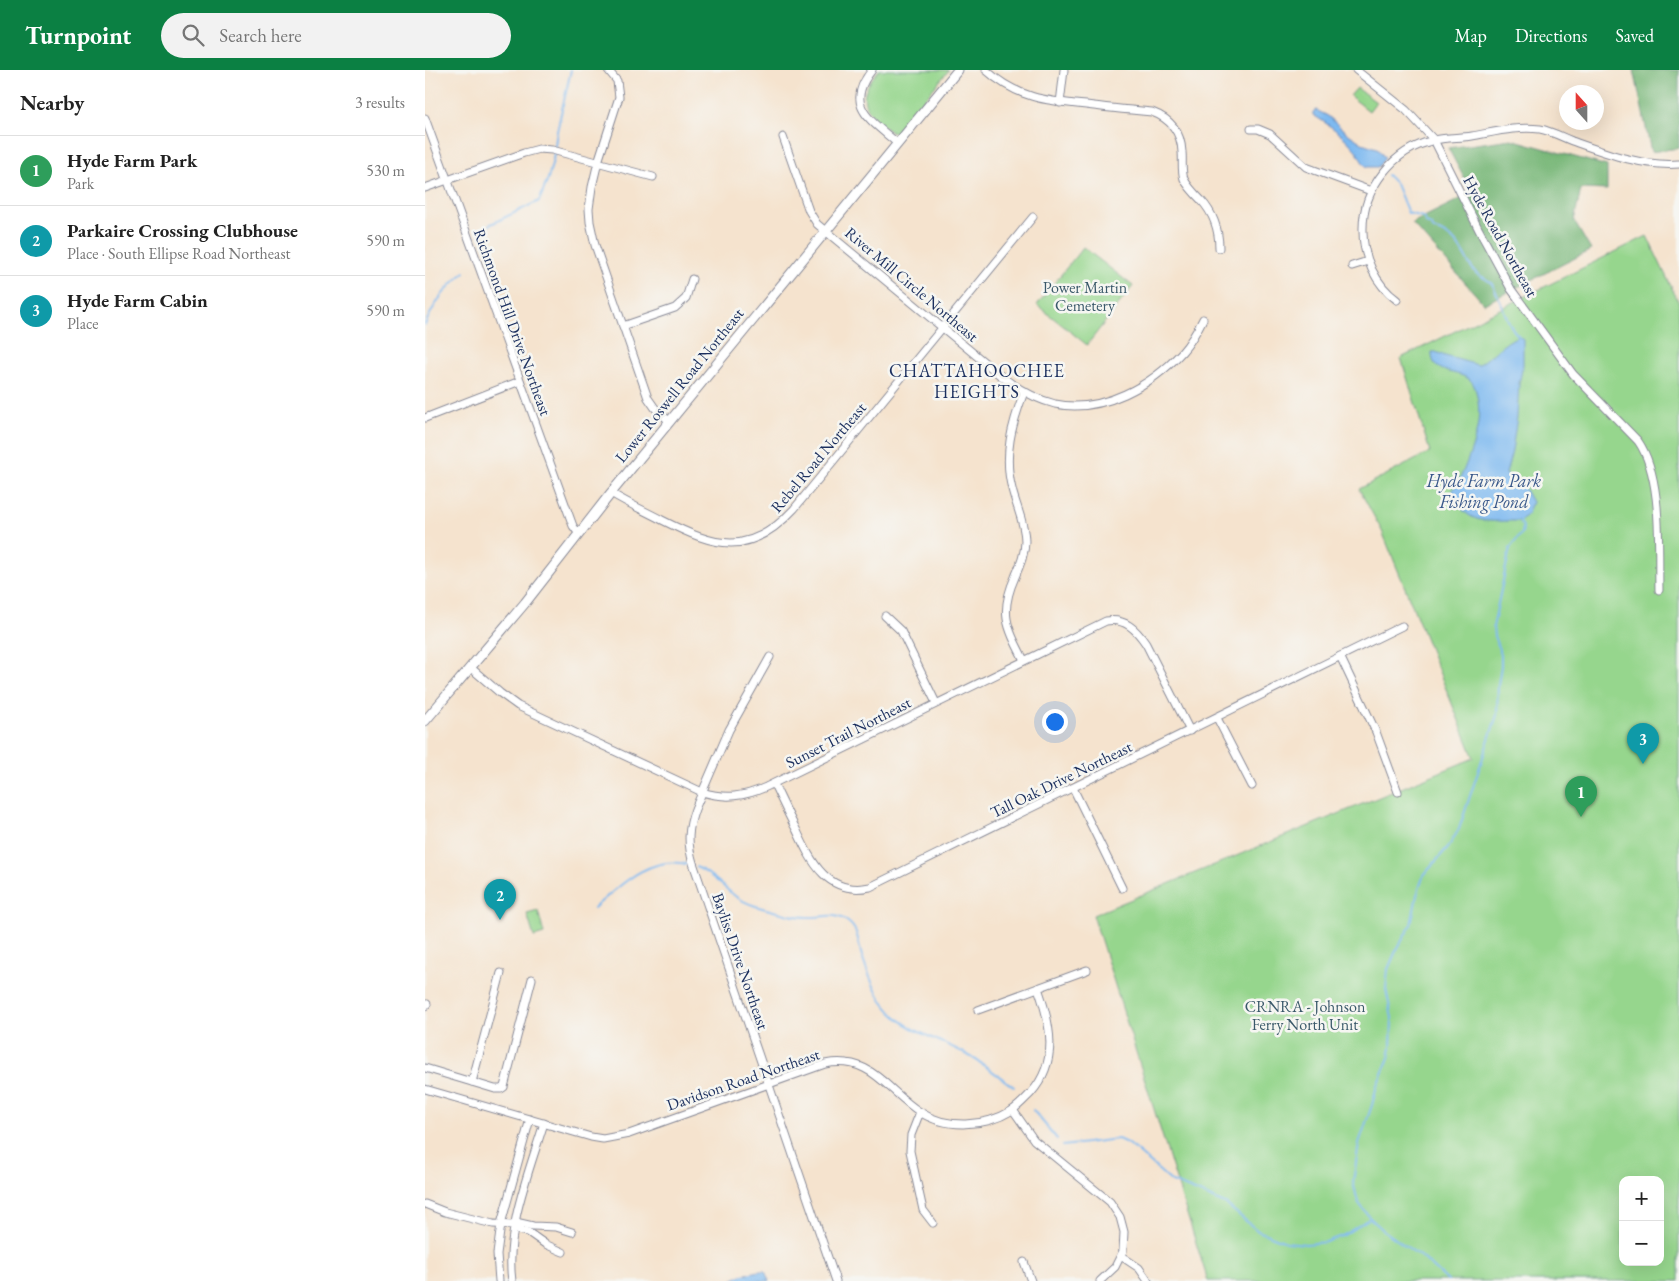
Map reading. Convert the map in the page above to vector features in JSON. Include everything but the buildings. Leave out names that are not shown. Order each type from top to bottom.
[{"type":"street","points":[[609,70],[617,81],[619,96],[598,162],[589,209],[589,222],[595,245],[648,398],[655,408],[669,421]]},
{"type":"street","points":[[872,70],[860,89],[861,105],[864,113],[871,121],[897,143]]},
{"type":"street","name":"Lower Roswell Road Northeast","points":[[425,721],[535,590],[669,421],[958,70]]},
{"type":"street","points":[[986,70],[1002,83],[1018,92],[1039,99],[1152,112],[1164,117],[1173,125],[1181,142],[1184,179],[1214,216],[1219,238],[1219,248]]},
{"type":"street","points":[[1061,103],[1064,70]]},
{"type":"street","name":"Hyde Road Northeast","points":[[1355,70],[1405,110],[1434,140],[1511,289],[1570,371],[1643,449],[1651,468],[1654,488],[1659,590]]},
{"type":"street","name":"Richmond Hill Drive Northeast","points":[[425,118],[573,526],[579,534]]},
{"type":"street","points":[[1251,129],[1258,129],[1270,134],[1306,167],[1371,191]]},
{"type":"street","points":[[1397,300],[1385,290],[1368,261],[1364,249],[1364,212],[1371,191],[1385,171],[1397,159],[1413,149],[1434,140],[1472,136],[1506,129],[1542,129],[1589,147],[1632,160],[1646,163],[1679,164]]},
{"type":"street","name":"River Mill Circle Northeast","points":[[783,137],[809,211],[814,220],[1001,376],[1024,392],[1040,399],[1081,406],[1111,399],[1138,387],[1164,369],[1183,351],[1203,319]]},
{"type":"street","points":[[425,188],[539,149],[558,152],[653,177]]},
{"type":"street","name":"Rebel Road Northeast","points":[[611,493],[684,532],[706,540],[728,544],[765,534],[784,520],[794,509],[1033,217]]},
{"type":"street","points":[[1352,266],[1368,261]]},
{"type":"street","points":[[623,326],[675,308],[686,298],[692,279]]},
{"type":"street","points":[[425,418],[520,382]]},
{"type":"street","points":[[1023,660],[1010,632],[1005,611],[1009,591],[1020,566],[1025,547],[1025,533],[1012,491],[1008,461],[1012,427],[1024,392]]},
{"type":"street","points":[[885,616],[901,631],[936,703]]},
{"type":"street","name":"Sunset Trail Northeast","points":[[471,668],[500,693],[519,706],[702,792],[730,798],[757,792],[1099,623],[1114,620],[1120,620],[1133,627],[1146,644],[1190,731]]},
{"type":"street","name":"Tall Oak Drive Northeast","points":[[774,784],[809,856],[818,869],[833,881],[847,888],[862,889],[884,882],[1402,626]]},
{"type":"street","points":[[1340,656],[1376,732],[1398,792]]},
{"type":"street","name":"Bayliss Drive Northeast","points":[[770,657],[729,730],[702,792],[690,822],[689,852],[836,1281]]},
{"type":"street","points":[[1217,718],[1252,786]]},
{"type":"street","points":[[1073,788],[1122,888]]},
{"type":"street","points":[[978,1010],[1087,970]]},
{"type":"street","points":[[472,1082],[501,973]]},
{"type":"street","points":[[425,1068],[495,1089],[501,1089],[504,1086],[532,979]]},
{"type":"street","name":"Davidson Road Northeast","points":[[425,1089],[603,1139],[615,1138],[825,1064],[838,1062],[849,1063],[869,1070],[920,1112],[945,1122],[967,1124],[987,1121],[1013,1110],[1033,1090],[1047,1062],[1051,1043],[1048,1019],[1038,988]]},
{"type":"street","points":[[1013,1110],[1034,1140],[1110,1202],[1116,1210],[1124,1232],[1123,1251],[1115,1267],[1100,1281]]},
{"type":"street","points":[[920,1112],[911,1135],[910,1151],[923,1210],[933,1223]]},
{"type":"street","points":[[499,1281],[497,1254],[501,1224],[530,1119]]},
{"type":"street","points":[[512,1281],[513,1225],[544,1123]]},
{"type":"street","points":[[425,1204],[445,1212],[493,1224],[513,1225],[520,1223],[556,1227],[572,1232]]},
{"type":"street","points":[[513,1225],[518,1230],[529,1232],[545,1244],[563,1252]]},
{"type":"street","points":[[1121,1256],[1139,1268],[1148,1281]]},
{"type":"street","points":[[1023,1262],[1031,1281]]},
{"type":"green space","points":[[879,70],[949,70],[896,133],[887,129],[872,115],[865,103],[866,90]]},
{"type":"green space","points":[[1634,70],[1679,70],[1679,148],[1651,152]]},
{"type":"green space","points":[[1357,88],[1376,102],[1369,111],[1350,96]]},
{"type":"green space","points":[[1511,139],[1607,166],[1607,190],[1581,189],[1574,221],[1591,250],[1484,304],[1412,223],[1472,193],[1448,148]]},
{"type":"green space","name":"CRNRA - Johnson Ferry North Unit","points":[[1647,236],[1679,303],[1679,1281],[1208,1281],[1093,915],[1474,758],[1382,531],[1359,489],[1430,452],[1401,358]]},
{"type":"green space","name":"Power Martin Cemetery","points":[[1083,247],[1133,286],[1087,345],[1037,305]]},
{"type":"green space","points":[[538,911],[544,934],[534,937],[527,914]]},
{"type":"water","points":[[1316,110],[1328,116],[1362,143],[1377,148],[1385,158],[1378,167],[1367,167],[1355,149],[1344,138],[1313,115],[1313,112]]},
{"type":"water","name":"Hyde Farm Park Fishing Pond","points":[[1519,336],[1523,339],[1523,365],[1519,384],[1512,451],[1506,474],[1523,486],[1532,502],[1528,513],[1520,521],[1480,520],[1465,512],[1458,505],[1452,494],[1466,465],[1478,426],[1479,416],[1476,391],[1469,379],[1445,371],[1436,365],[1432,352],[1478,365]]},
{"type":"water","points":[[765,1271],[769,1281],[730,1281],[741,1275]]},
{"type":"waterway","points":[[489,225],[539,201],[553,160],[557,131],[571,70]]},
{"type":"waterway","points":[[1387,175],[1396,184],[1408,213],[1423,217],[1426,223],[1431,225],[1434,230],[1453,240],[1476,273],[1492,284],[1511,326],[1519,336]]},
{"type":"waterway","points":[[425,325],[442,296],[452,283],[465,272]]},
{"type":"waterway","points":[[1448,1281],[1424,1259],[1383,1230],[1370,1218],[1358,1202],[1353,1182],[1359,1143],[1391,1048],[1392,1018],[1386,989],[1388,969],[1411,925],[1423,876],[1449,846],[1459,829],[1497,715],[1501,655],[1494,636],[1493,627],[1510,548],[1522,533],[1523,527],[1520,521]]},
{"type":"waterway","points":[[594,908],[615,889],[650,867],[663,863],[677,862],[691,865]]},
{"type":"waterway","points":[[696,867],[712,876],[735,896],[754,906],[796,916],[833,916],[848,922],[856,933],[873,985],[882,1001],[900,1020],[909,1027],[971,1057],[1014,1087]]},
{"type":"waterway","points":[[1033,1110],[1057,1139]]},
{"type":"waterway","points":[[1063,1146],[1118,1139],[1129,1144],[1172,1182],[1227,1205],[1258,1231],[1286,1242],[1306,1244],[1326,1242],[1344,1235],[1370,1218]]},
{"type":"place","name":"Hyde Farm Cabin","points":[[1643,764]]},
{"type":"place","name":"Hyde Farm Park","points":[[1581,817]]},
{"type":"place","name":"Parkaire Crossing Clubhouse","points":[[500,920]]},
{"type":"district","name":"CHATTAHOOCHEE HEIGHTS","points":[[977,381]]}]
